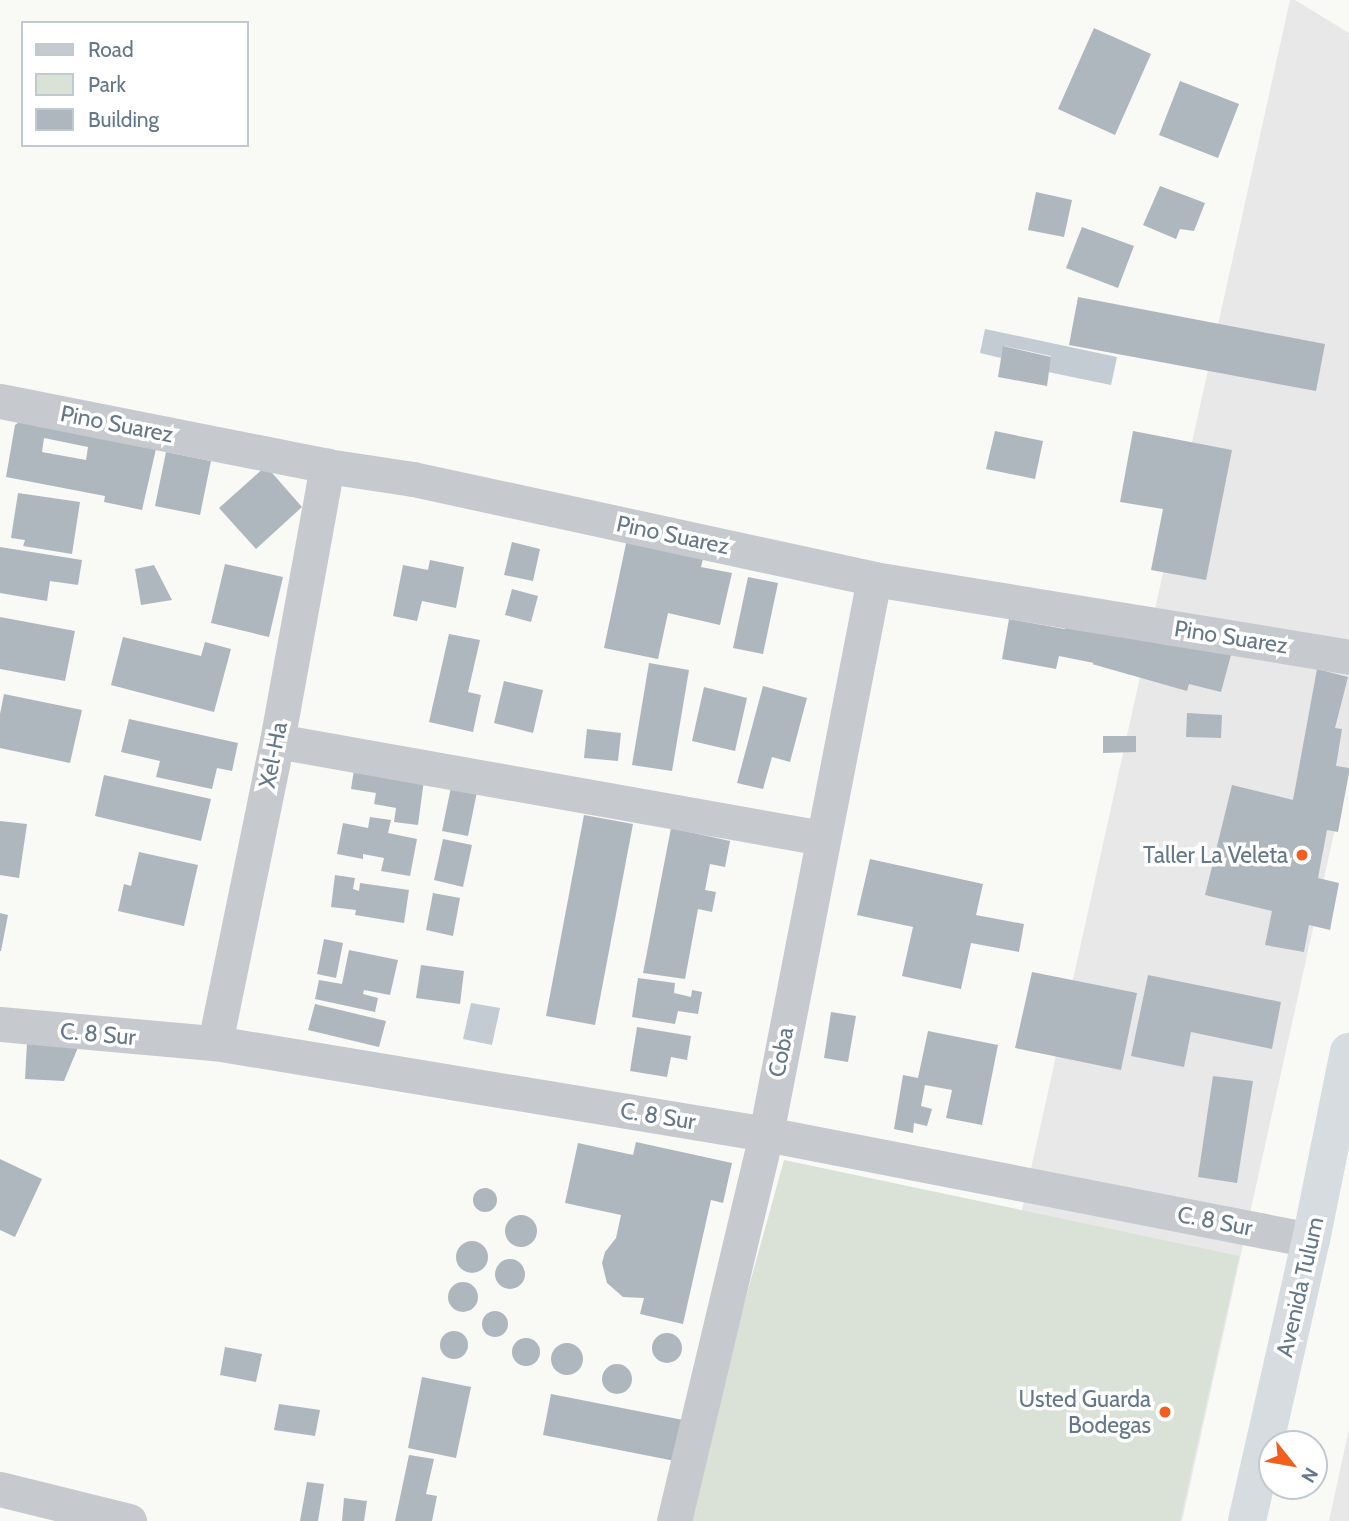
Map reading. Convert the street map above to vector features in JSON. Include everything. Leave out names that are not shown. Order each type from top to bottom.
[{"type":"highway","name":"Avenida Tulum","points":[[1248,1521],[1311,1240],[1349,1052]]},
{"type":"street","name":"Pino Suarez","points":[[0,401],[327,466],[413,479],[874,579],[1349,657]]},
{"type":"street","name":"Xel-Ha","points":[[215,1043],[277,741],[327,466]]},
{"type":"street","name":"Coba","points":[[674,1521],[766,1134],[874,579]]},
{"type":"street","points":[[277,741],[822,838]]},
{"type":"street","name":"C. 8 Sur","points":[[0,1024],[215,1043],[766,1134],[1311,1240]]},
{"type":"street","points":[[0,1489],[40,1510],[129,1521]]},
{"type":"shaded area","points":[[1290,0],[1295,0],[1349,33],[1349,765],[1182,1521],[953,1521]]},
{"type":"shaded area","points":[[985,329],[1117,357],[1111,385],[1048,372],[1051,356],[1004,346],[1001,358],[980,353]]},
{"type":"shaded area","points":[[471,1003],[500,1008],[492,1045],[463,1039]]},
{"type":"shaded area","points":[[1349,1429],[1349,1521],[1329,1521]]},
{"type":"green space","points":[[784,1160],[1239,1256],[1180,1521],[684,1521]]},
{"type":"building","points":[[1094,28],[1151,54],[1115,135],[1058,109]]},
{"type":"building","points":[[1180,81],[1239,104],[1218,158],[1159,135]]},
{"type":"building","points":[[1160,186],[1205,203],[1194,231],[1180,229],[1176,239],[1143,225]]},
{"type":"building","points":[[1036,192],[1072,200],[1064,237],[1028,230]]},
{"type":"building","points":[[1082,227],[1134,246],[1118,288],[1066,268]]},
{"type":"building","points":[[1078,297],[1325,344],[1316,391],[1069,345]]},
{"type":"building","points":[[1003,346],[1051,357],[1047,386],[998,377]]},
{"type":"building","points":[[29,415],[156,449],[142,510],[104,502],[105,496],[6,477],[15,425]],"holes":[[[44,438],[88,447],[86,460],[42,452]]]},
{"type":"building","points":[[995,431],[1043,441],[1035,479],[986,469]]},
{"type":"building","points":[[1133,431],[1232,450],[1206,580],[1151,570],[1163,509],[1120,502]]},
{"type":"building","points":[[166,452],[211,461],[200,515],[155,506]]},
{"type":"building","points":[[266,466],[302,507],[256,549],[219,508]]},
{"type":"building","points":[[18,493],[80,502],[72,554],[23,546],[25,540],[11,538]]},
{"type":"building","points":[[628,534],[705,551],[701,567],[732,573],[720,625],[668,613],[658,659],[604,648]]},
{"type":"building","points":[[512,542],[540,549],[533,581],[504,575]]},
{"type":"building","points":[[0,547],[82,560],[78,585],[50,581],[47,601],[0,593]]},
{"type":"building","points":[[430,560],[464,567],[456,608],[422,601],[417,621],[393,616],[403,565],[428,570]]},
{"type":"building","points":[[225,564],[283,577],[269,637],[211,623]]},
{"type":"building","points":[[154,565],[172,600],[141,605],[135,569]]},
{"type":"building","points":[[748,577],[778,583],[763,654],[733,648]]},
{"type":"building","points":[[512,589],[538,596],[531,622],[505,615]]},
{"type":"building","points":[[0,617],[75,631],[65,681],[0,669]]},
{"type":"building","points":[[1009,619],[1065,629],[1067,622],[1231,655],[1221,692],[1189,684],[1187,691],[1092,664],[1094,663],[1059,656],[1056,669],[1002,659]]},
{"type":"building","points":[[449,634],[480,640],[468,692],[481,695],[473,732],[429,722]]},
{"type":"building","points":[[123,637],[201,656],[205,642],[231,649],[214,712],[111,685]]},
{"type":"building","points":[[649,663],[689,670],[672,771],[632,765]]},
{"type":"building","points":[[1317,669],[1348,677],[1335,728],[1342,729],[1336,766],[1349,768],[1349,773],[1338,832],[1327,830],[1318,878],[1339,883],[1330,930],[1309,925],[1304,952],[1265,945],[1272,911],[1205,895],[1232,785],[1293,800]]},
{"type":"building","points":[[504,681],[543,690],[533,733],[494,723]]},
{"type":"building","points":[[763,686],[807,698],[790,762],[772,757],[763,789],[737,783]]},
{"type":"building","points":[[704,687],[747,698],[735,751],[692,741]]},
{"type":"building","points":[[4,694],[82,710],[70,763],[0,748],[0,714]]},
{"type":"building","points":[[1187,713],[1222,715],[1221,738],[1186,737]]},
{"type":"building","points":[[129,719],[238,743],[232,771],[217,768],[212,789],[156,777],[160,761],[121,752]]},
{"type":"building","points":[[587,729],[621,733],[618,761],[584,758]]},
{"type":"building","points":[[1103,736],[1136,736],[1136,752],[1103,753]]},
{"type":"building","points":[[355,763],[424,780],[418,825],[394,822],[396,808],[374,804],[376,793],[351,789]]},
{"type":"building","points":[[104,775],[211,799],[201,841],[95,816]]},
{"type":"building","points":[[451,787],[477,792],[468,836],[442,831]]},
{"type":"building","points":[[584,815],[633,824],[595,1025],[546,1016]]},
{"type":"building","points":[[370,817],[391,820],[388,833],[417,839],[410,876],[381,871],[384,858],[363,854],[363,859],[337,854],[343,823],[368,828]]},
{"type":"building","points":[[0,821],[27,824],[19,878],[0,875]]},
{"type":"building","points":[[671,828],[730,841],[725,867],[710,864],[705,890],[716,892],[712,912],[698,909],[685,979],[643,973]]},
{"type":"building","points":[[443,839],[472,845],[463,887],[434,880]]},
{"type":"building","points":[[139,852],[198,865],[184,926],[118,911],[124,884],[131,886]]},
{"type":"building","points":[[870,859],[983,884],[976,915],[1024,924],[1019,952],[971,943],[961,989],[902,976],[913,927],[857,915]]},
{"type":"building","points":[[335,875],[355,878],[353,889],[359,891],[360,883],[409,890],[404,923],[355,915],[356,910],[331,907]]},
{"type":"building","points":[[433,893],[460,898],[453,936],[426,930]]},
{"type":"building","points":[[0,913],[8,915],[1,951],[0,951]]},
{"type":"building","points":[[324,939],[343,943],[336,978],[317,974]]},
{"type":"building","points":[[349,950],[398,960],[390,995],[364,990],[363,994],[378,998],[375,1012],[315,999],[319,980],[342,984]]},
{"type":"building","points":[[421,965],[464,971],[460,1004],[416,998]]},
{"type":"building","points":[[1032,972],[1137,993],[1121,1070],[1015,1048]]},
{"type":"building","points":[[1148,975],[1281,1002],[1272,1049],[1191,1032],[1184,1067],[1131,1056]]},
{"type":"building","points":[[638,978],[675,983],[674,993],[691,997],[692,990],[702,992],[698,1014],[678,1011],[675,1024],[632,1017]]},
{"type":"building","points":[[315,1004],[386,1021],[379,1047],[308,1030]]},
{"type":"building","points":[[831,1012],[856,1016],[848,1062],[824,1058]]},
{"type":"building","points":[[637,1027],[691,1036],[687,1060],[671,1057],[667,1077],[630,1071]]},
{"type":"building","points":[[928,1031],[998,1045],[982,1125],[946,1118],[952,1090],[925,1085],[921,1106],[932,1109],[927,1126],[914,1123],[913,1133],[894,1129],[903,1075],[918,1078]]},
{"type":"building","points":[[27,1043],[79,1045],[64,1081],[25,1079]]},
{"type":"building","points":[[1213,1076],[1253,1081],[1237,1183],[1198,1177]]},
{"type":"building","points":[[636,1142],[732,1163],[723,1203],[711,1200],[683,1324],[640,1314],[644,1298],[623,1297],[607,1283],[602,1263],[605,1252],[616,1238],[621,1215],[565,1203],[578,1143],[633,1155]]},
{"type":"building","points":[[0,1159],[42,1179],[15,1237],[0,1230]]},
{"type":"building","points":[[485,1188],[496,1195],[497,1200],[490,1211],[485,1212],[474,1205],[473,1200],[480,1189]]},
{"type":"building","points":[[521,1215],[532,1220],[537,1231],[532,1242],[521,1247],[510,1242],[505,1231],[510,1220]]},
{"type":"building","points":[[472,1241],[484,1245],[488,1257],[484,1269],[472,1273],[460,1269],[456,1257],[460,1245]]},
{"type":"building","points":[[510,1259],[521,1263],[525,1274],[521,1285],[510,1289],[499,1285],[495,1274],[499,1263]]},
{"type":"building","points":[[463,1282],[474,1286],[478,1297],[474,1308],[463,1312],[452,1308],[448,1297],[452,1286]]},
{"type":"building","points":[[495,1311],[505,1314],[508,1324],[505,1334],[495,1337],[485,1334],[482,1324],[485,1314]]},
{"type":"building","points":[[454,1331],[464,1335],[468,1345],[464,1355],[454,1359],[444,1355],[440,1345],[444,1335]]},
{"type":"building","points":[[667,1333],[678,1337],[682,1348],[678,1359],[667,1363],[656,1359],[652,1348],[656,1337]]},
{"type":"building","points":[[526,1338],[536,1342],[540,1352],[536,1362],[526,1366],[516,1362],[512,1352],[516,1342]]},
{"type":"building","points":[[567,1343],[578,1348],[583,1359],[578,1370],[567,1375],[556,1370],[551,1359],[556,1348]]},
{"type":"building","points":[[225,1347],[262,1354],[256,1382],[220,1375]]},
{"type":"building","points":[[617,1364],[628,1368],[632,1379],[628,1390],[617,1394],[606,1390],[602,1379],[606,1368]]},
{"type":"building","points":[[422,1377],[471,1387],[456,1458],[408,1448]]},
{"type":"building","points":[[551,1394],[683,1420],[675,1461],[543,1435]]},
{"type":"building","points":[[279,1404],[320,1410],[315,1436],[274,1430]]},
{"type":"building","points":[[409,1455],[434,1459],[426,1494],[437,1496],[432,1521],[395,1521]]},
{"type":"building","points":[[307,1482],[324,1484],[318,1521],[300,1521]]},
{"type":"building","points":[[344,1498],[367,1501],[364,1521],[342,1521]]},
{"type":"place","name":"Taller La Veleta","points":[[1302,855]]},
{"type":"place","name":"Usted Guarda Bodegas","points":[[1165,1412]]}]
